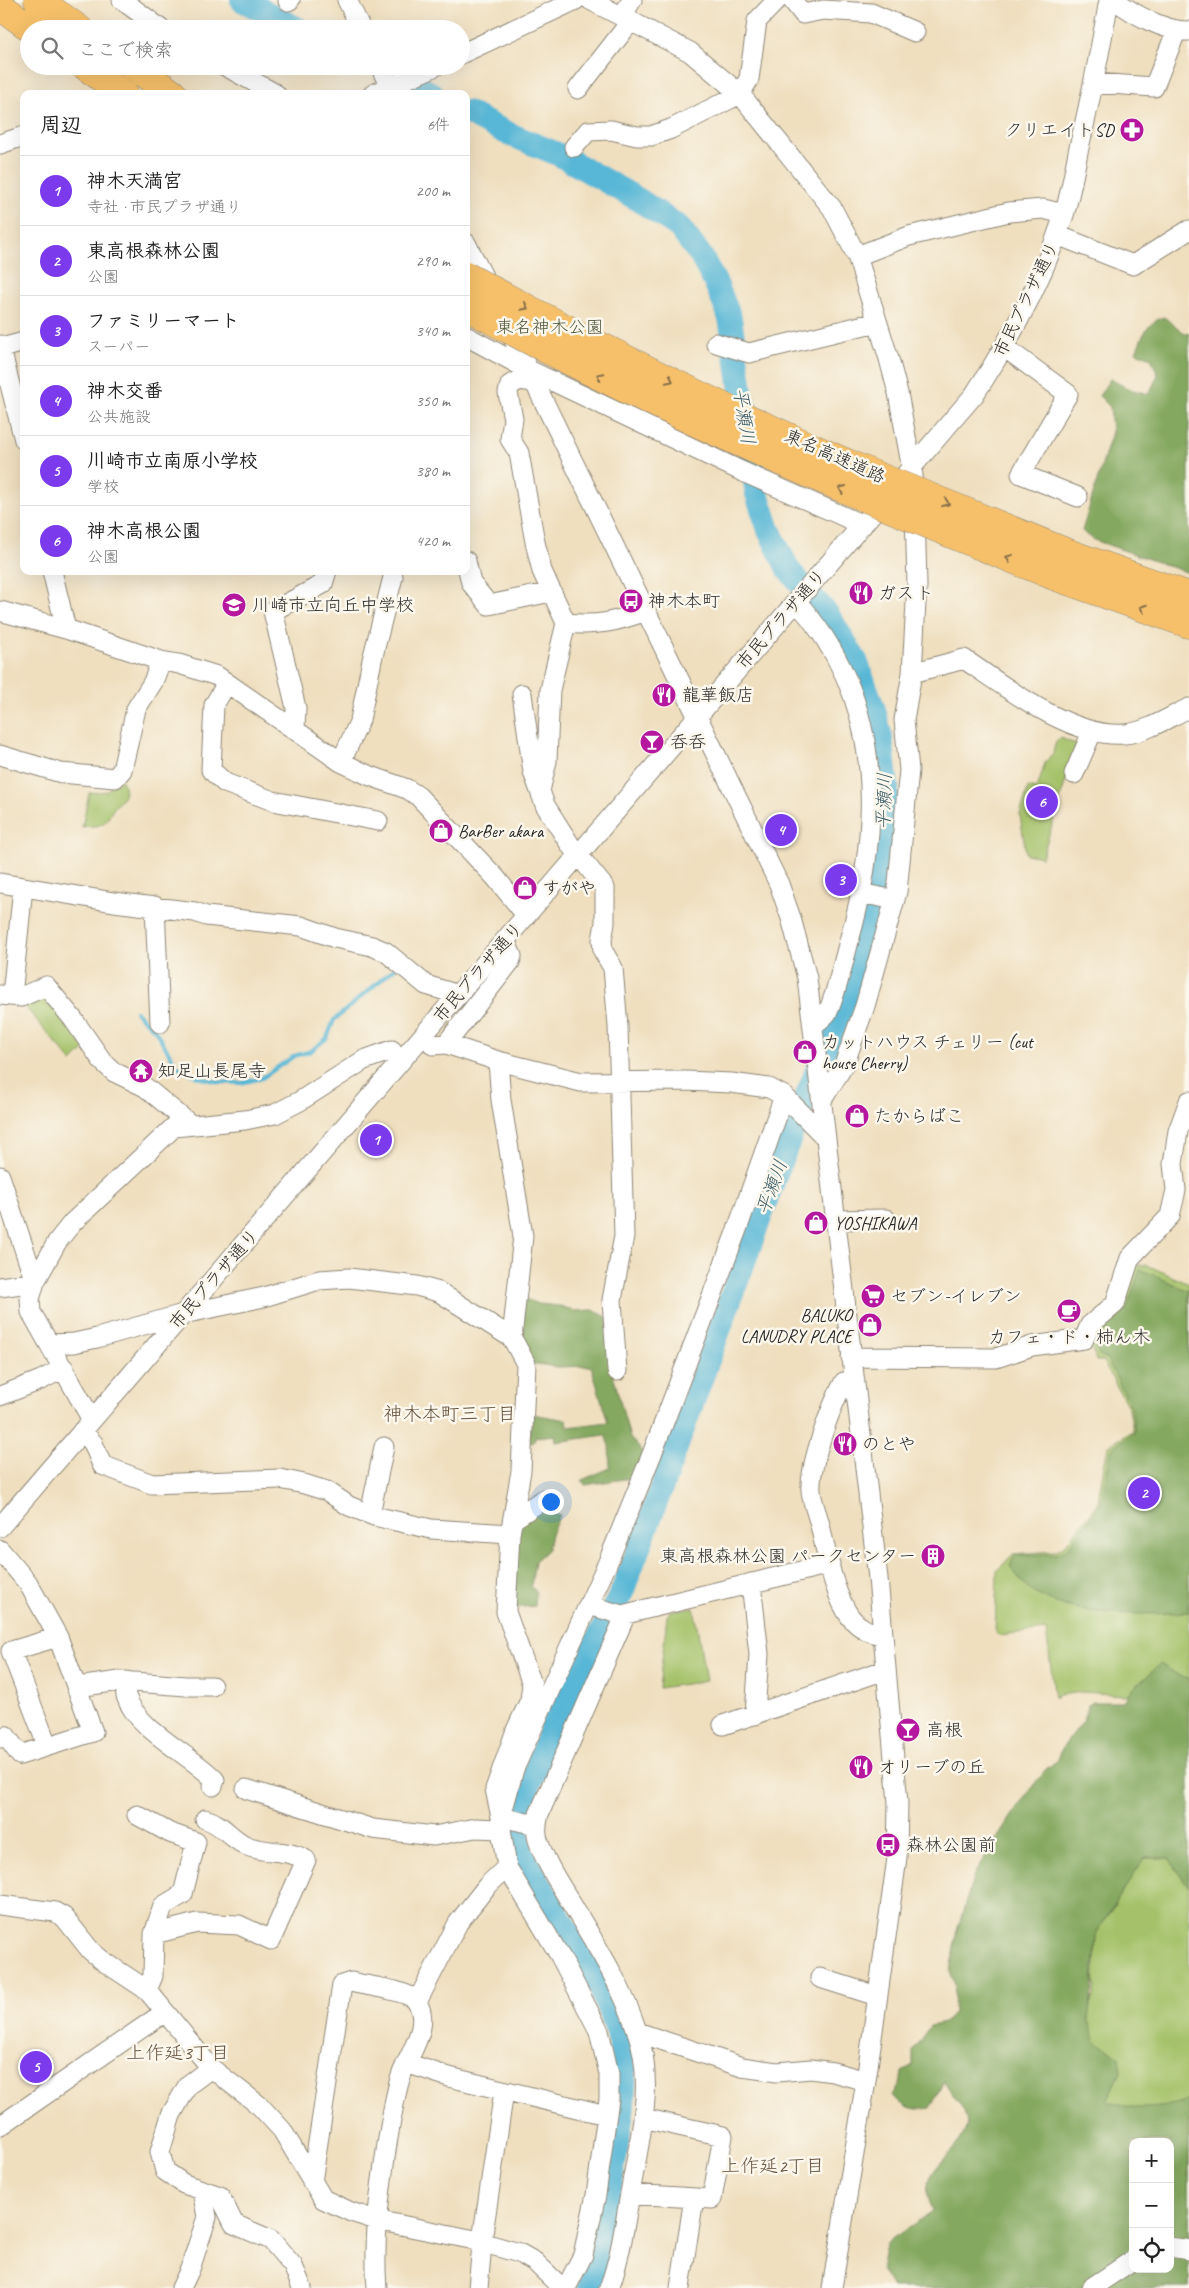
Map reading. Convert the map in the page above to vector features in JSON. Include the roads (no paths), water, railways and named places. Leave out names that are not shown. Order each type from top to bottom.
[{"type":"highway","points":[[38,0],[66,20]]},
{"type":"highway","points":[[0,6],[20,20]]},
{"type":"highway","points":[[98,75],[118,90]]},
{"type":"highway","points":[[146,75],[167,90]]},
{"type":"highway","name":"東名高速道路","points":[[470,278],[569,331],[866,471],[1068,552],[1189,596]]},
{"type":"highway","name":"東名高速道路","points":[[470,308],[530,341],[669,411],[872,503],[1054,576],[1189,624]]},
{"type":"street","points":[[122,0],[149,20]]},
{"type":"street","points":[[347,0],[357,20]]},
{"type":"street","points":[[470,50],[576,0]]},
{"type":"street","points":[[590,0],[690,52],[740,94],[832,208],[857,256],[898,393],[912,468],[916,519],[917,584],[912,673],[904,720],[908,770],[902,856],[865,1006],[844,1065],[822,1100]]},
{"type":"street","points":[[578,89],[626,18],[632,0]]},
{"type":"street","points":[[574,147],[588,131],[610,130],[636,136],[651,136],[671,129],[740,94],[749,79],[757,21],[777,0]]},
{"type":"street","points":[[792,0],[803,14],[823,10],[871,13],[915,32]]},
{"type":"street","name":"市民プラザ通り","points":[[0,1527],[974,395],[1023,314],[1057,235],[1064,214],[1094,83],[1109,0]]},
{"type":"street","points":[[1094,83],[1154,87],[1182,32],[1127,9],[1115,0]]},
{"type":"street","points":[[241,75],[267,90]]},
{"type":"street","points":[[382,75],[385,90]]},
{"type":"street","points":[[389,90],[418,75]]},
{"type":"street","points":[[0,144],[20,137]]},
{"type":"street","points":[[857,256],[909,236],[1002,213],[1043,209],[1064,214]]},
{"type":"street","points":[[1057,235],[1133,266],[1189,230]]},
{"type":"street","points":[[470,250],[536,376],[646,612],[779,884],[802,956],[813,1026],[836,1220],[883,1636],[898,1803],[897,1858],[866,2081],[832,2288]]},
{"type":"street","points":[[719,344],[749,353],[877,322]]},
{"type":"street","points":[[540,791],[547,760],[550,690],[566,623],[542,571],[519,453],[510,439],[513,419],[508,393],[510,384],[536,376],[586,332],[598,330]]},
{"type":"street","points":[[470,338],[536,376],[863,525]]},
{"type":"street","points":[[20,343],[1,346],[4,373],[20,427]]},
{"type":"street","points":[[1004,346],[1068,394],[1021,474],[1078,497]]},
{"type":"street","points":[[53,575],[66,629]]},
{"type":"street","points":[[295,730],[296,708],[273,611],[323,584],[326,575]]},
{"type":"street","points":[[341,762],[360,720],[393,575]]},
{"type":"street","points":[[469,575],[471,584],[489,605],[551,592]]},
{"type":"street","points":[[797,600],[831,646],[841,666],[864,728],[872,796],[871,829],[862,893],[852,933],[827,1012],[813,1026]]},
{"type":"street","points":[[0,612],[66,629],[162,661],[179,664],[217,676],[341,762],[368,775],[407,789],[418,796],[495,877],[526,915]]},
{"type":"street","points":[[566,623],[605,624],[646,612]]},
{"type":"street","points":[[912,673],[964,659],[1026,700],[1092,732],[1126,734],[1150,727],[1189,708]]},
{"type":"street","points":[[0,755],[61,773],[115,778],[122,770],[136,709],[153,682],[162,661]]},
{"type":"street","points":[[227,683],[214,705],[211,770],[225,783],[273,801],[378,821]]},
{"type":"street","points":[[522,694],[533,772],[540,791],[554,820],[579,856],[605,888],[605,923],[602,940],[603,951],[613,968],[618,1026],[618,1083],[624,1236],[612,1300],[617,1371]]},
{"type":"street","points":[[1074,774],[1092,732]]},
{"type":"street","points":[[0,883],[114,902],[156,906],[227,919],[302,926],[336,938],[353,940],[386,952],[426,984],[458,995]]},
{"type":"street","points":[[23,887],[6,996],[21,997],[46,986],[73,1019],[102,1062],[114,1072],[145,1087],[190,1124]]},
{"type":"street","points":[[862,893],[891,899]]},
{"type":"street","points":[[156,906],[160,1023]]},
{"type":"street","points":[[505,940],[512,956],[510,962],[440,1044],[581,1082],[731,1082],[769,1088],[784,1096],[826,1138]]},
{"type":"street","points":[[392,1050],[364,1060],[275,1114],[245,1120],[174,1127],[72,1223],[57,1242],[35,1282],[30,1299],[31,1312],[64,1368],[102,1465],[152,1484],[280,1479],[304,1484],[327,1492],[350,1506],[370,1514],[431,1529],[512,1526],[544,1499]]},
{"type":"street","points":[[498,1061],[501,1100],[523,1236],[512,1338]]},
{"type":"street","points":[[503,1822],[514,1769],[589,1607],[652,1454],[738,1227],[784,1096]]},
{"type":"street","points":[[850,1356],[996,1358],[1032,1346],[1084,1339],[1090,1325],[1115,1304],[1130,1258],[1170,1216],[1176,1190],[1173,1164],[1178,1131],[1189,1101]]},
{"type":"street","points":[[0,1176],[35,1282]]},
{"type":"street","points":[[836,1220],[886,1219]]},
{"type":"street","points":[[50,1344],[74,1343],[183,1314],[264,1297],[319,1280],[349,1278],[417,1286],[439,1292],[512,1338],[526,1364],[521,1471],[512,1526],[506,1612],[532,1684],[530,1700],[516,1730],[495,1788],[503,1822],[507,1867],[556,1948],[599,2031],[609,2074],[609,2099],[596,2195],[583,2255],[566,2288]]},
{"type":"street","points":[[0,1287],[35,1282]]},
{"type":"street","points":[[0,1396],[41,1380],[64,1368]]},
{"type":"street","points":[[854,1381],[844,1382],[838,1394],[814,1464],[811,1491],[830,1564],[840,1596],[850,1617],[865,1631],[883,1636]]},
{"type":"street","points":[[370,1514],[384,1446]]},
{"type":"street","points":[[0,1550],[28,1583],[58,1637],[93,1732],[20,1755],[6,1736],[0,1738]]},
{"type":"street","points":[[589,1607],[624,1614],[830,1564]]},
{"type":"street","points":[[751,1583],[759,1654],[755,1715]]},
{"type":"street","points":[[609,2288],[620,2250],[643,2118],[646,2085],[638,2032],[613,1974],[548,1864],[532,1824],[624,1614]]},
{"type":"street","points":[[47,1745],[11,1651],[58,1637]]},
{"type":"street","points":[[724,1725],[885,1670]]},
{"type":"street","points":[[77,1687],[127,1681],[186,1686],[212,1686]]},
{"type":"street","points":[[127,1681],[126,1695],[135,1712],[146,1725],[200,1764],[216,1780]]},
{"type":"street","points":[[246,1788],[373,1829],[434,1836],[503,1822],[532,1824]]},
{"type":"street","points":[[137,1815],[170,1833],[196,1842],[183,1894],[163,1906],[154,1934],[153,1976],[147,1990]]},
{"type":"street","points":[[154,1934],[197,1923],[239,1924],[271,1940],[298,1880],[306,1860],[297,1855],[245,1846],[216,1822],[205,1819]]},
{"type":"street","points":[[417,2002],[458,1923],[487,1886],[507,1867]]},
{"type":"street","points":[[0,1905],[55,1912],[64,1918],[91,1951],[147,1990],[212,2068],[260,2106],[282,2130],[323,2199],[343,2209],[376,2220],[482,2242],[519,2253],[539,2265],[562,2288]]},
{"type":"street","points":[[820,1978],[877,1996]]},
{"type":"street","points":[[312,2182],[342,1985],[351,1982],[409,1995],[417,2002],[422,2018],[420,2031],[400,2078],[390,2126],[376,2220],[377,2288]]},
{"type":"street","points":[[0,2126],[165,2012]]},
{"type":"street","points":[[638,2032],[742,2067],[777,2072],[811,2069],[833,2072],[866,2081]]},
{"type":"street","points":[[406,2064],[504,2091],[606,2115]]},
{"type":"street","points":[[212,2068],[188,2086],[180,2096],[171,2115],[160,2152],[165,2171],[184,2184],[220,2196],[234,2224],[272,2240],[293,2266],[302,2288]]},
{"type":"street","points":[[478,2288],[482,2242],[504,2091]]},
{"type":"street","points":[[630,2194],[712,2199],[723,2136],[643,2118]]},
{"type":"street","points":[[181,2288],[190,2269],[207,2217],[202,2190]]},
{"type":"street","points":[[680,2288],[694,2198]]},
{"type":"street","points":[[1174,2248],[1189,2250]]},
{"type":"street","points":[[1092,2288],[1129,2263]]},
{"type":"waterway","name":"平瀬川","points":[[242,0],[281,20]]},
{"type":"waterway","name":"平瀬川","points":[[470,114],[509,134],[560,155],[639,200],[679,227],[701,256],[717,286],[730,318],[757,494],[769,530],[788,569],[828,615],[856,661],[874,710],[881,738],[887,788],[885,834],[877,889],[854,979],[781,1160],[622,1592],[554,1722],[522,1803],[517,1830],[522,1853],[599,1985],[618,2033],[625,2071],[623,2106],[599,2259],[589,2288]]},
{"type":"waterway","points":[[136,1012],[155,1030],[177,1066],[198,1077],[219,1082],[241,1083],[262,1078],[294,1056],[311,1051],[327,1038],[334,1020],[395,968]]},
{"type":"place","name":"クリエイトSD","points":[[1132,130]]},
{"type":"place","name":"ガスト","points":[[861,593]]},
{"type":"place","name":"神木本町","points":[[631,601]]},
{"type":"place","name":"川崎市立向丘中学校","points":[[234,605]]},
{"type":"place","name":"龍華飯店","points":[[664,695]]},
{"type":"place","name":"呑呑","points":[[652,742]]},
{"type":"place","name":"神木高根公園","points":[[1042,802]]},
{"type":"place","name":"神木交番","points":[[781,830]]},
{"type":"place","name":"BarBer akara","points":[[441,831]]},
{"type":"place","name":"ファミリーマート","points":[[841,880]]},
{"type":"place","name":"すがや","points":[[525,888]]},
{"type":"place","name":"カットハウス チェリー (cut house Cherry)","points":[[805,1052]]},
{"type":"place","name":"知足山長尾寺","points":[[141,1071]]},
{"type":"place","name":"たからばこ","points":[[857,1116]]},
{"type":"place","name":"神木天満宮","points":[[376,1140]]},
{"type":"place","name":"YOSHIKAWA","points":[[816,1223]]},
{"type":"place","name":"セブン-イレブン","points":[[873,1296]]},
{"type":"place","name":"カフェ・ド・柿ん木","points":[[1069,1311]]},
{"type":"place","name":"BALUKO LANUDRY PLACE","points":[[870,1325]]},
{"type":"place","name":"のとや","points":[[845,1444]]},
{"type":"place","name":"東高根森林公園","points":[[1144,1493]]},
{"type":"place","name":"東高根森林公園 パークセンター","points":[[933,1556]]},
{"type":"place","name":"高根","points":[[908,1730]]},
{"type":"place","name":"オリーブの丘","points":[[861,1767]]},
{"type":"place","name":"森林公園前","points":[[888,1845]]},
{"type":"place","name":"川崎市立南原小学校","points":[[36,2067]]},
{"type":"district","name":"神木本町三丁目","points":[[450,1413]]},
{"type":"district","name":"上作延3丁目","points":[[178,2052]]},
{"type":"district","name":"上作延2丁目","points":[[773,2165]]},
{"type":"park label","name":"東名神木公園","points":[[550,327]]}]
